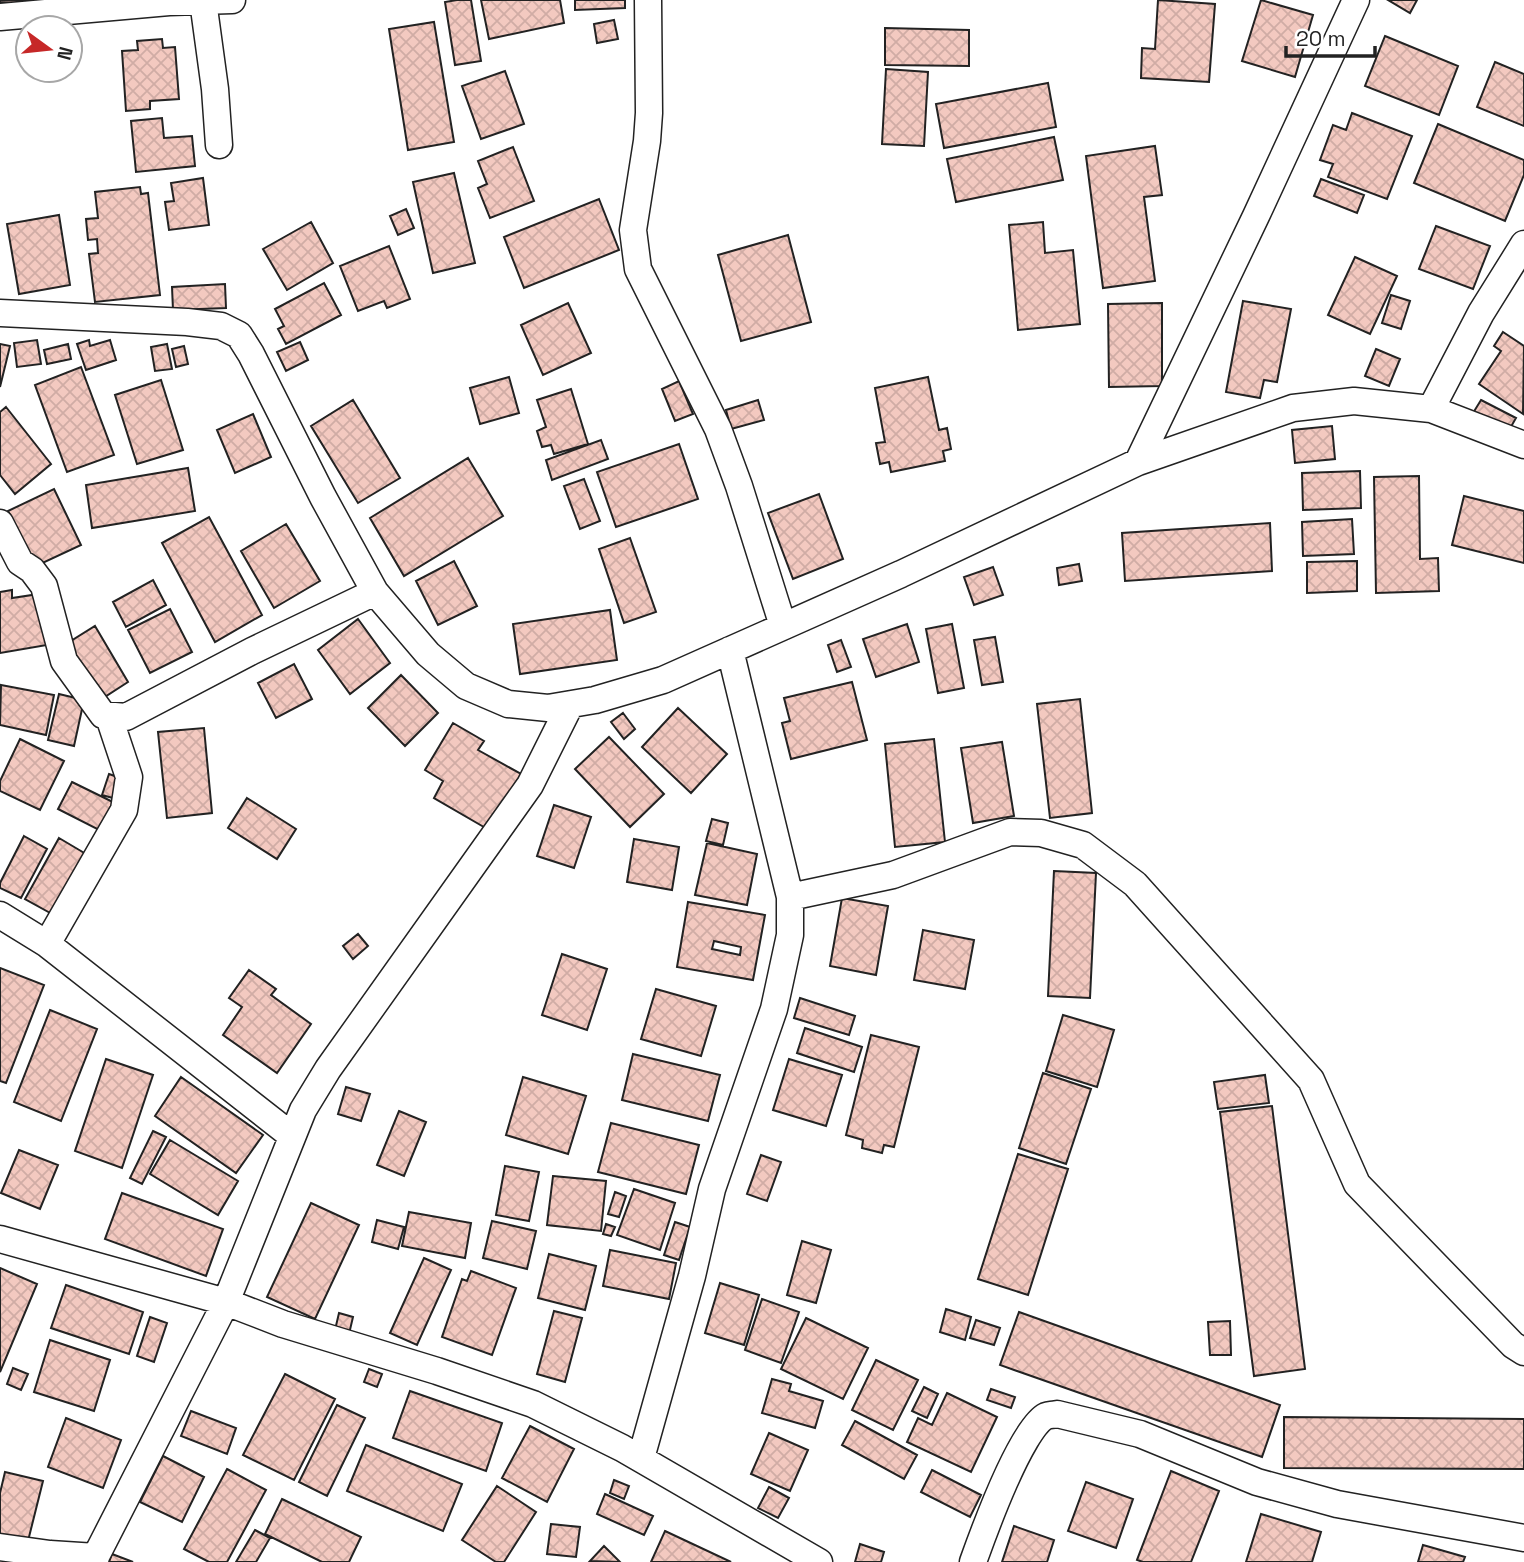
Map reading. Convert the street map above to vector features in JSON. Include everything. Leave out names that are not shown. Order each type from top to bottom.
[{"type":"street","points":[[0,17],[232,0]]},
{"type":"street","points":[[648,0],[649,113],[633,230],[638,269],[718,429],[783,626]]},
{"type":"street","points":[[1138,462],[1356,0]]},
{"type":"street","points":[[203,1],[215,89],[219,145]]},
{"type":"street","points":[[1431,409],[1481,313],[1524,244]]},
{"type":"street","points":[[0,313],[187,321],[221,326],[239,335],[375,592],[428,654],[466,686],[508,704],[548,708],[596,700],[663,680],[901,574],[1138,462],[1293,408],[1354,401],[1431,409],[1524,445]]},
{"type":"street","points":[[0,523],[20,562],[32,570],[44,586],[64,661],[103,715],[109,717],[126,717],[251,651],[375,592]]},
{"type":"street","points":[[641,1458],[692,1276],[712,1189],[774,1009],[790,936],[790,897],[730,650]]},
{"type":"street","points":[[0,1547],[94,1559],[137,1481],[226,1302],[303,1110],[328,1069],[530,785],[570,705]]},
{"type":"street","points":[[47,944],[124,810],[129,777],[109,717]]},
{"type":"street","points":[[790,897],[893,875],[1010,832],[1041,832],[1083,845],[1135,884],[1311,1080],[1357,1184],[1513,1345],[1524,1352]]},
{"type":"street","points":[[0,915],[47,944],[292,1136]]},
{"type":"street","points":[[0,1239],[226,1302],[283,1324],[437,1371],[533,1404],[641,1458],[819,1562]]},
{"type":"street","points":[[973,1562],[994,1503],[1030,1433],[1045,1416],[1057,1414],[1140,1434],[1257,1482],[1337,1504],[1524,1538]]},
{"type":"building","points":[[35,0],[35,4],[0,2]]},
{"type":"building","points":[[471,0],[481,61],[455,65],[445,2]]},
{"type":"building","points":[[481,0],[560,0],[564,23],[489,39]]},
{"type":"building","points":[[575,0],[625,0],[625,8],[575,10]]},
{"type":"building","points":[[1158,0],[1215,4],[1209,82],[1141,78],[1142,48],[1155,49]]},
{"type":"building","points":[[1261,0],[1313,15],[1295,77],[1242,61]]},
{"type":"building","points":[[1388,0],[1417,0],[1410,13]]},
{"type":"building","points":[[614,20],[618,39],[597,43],[594,24]]},
{"type":"building","points":[[434,22],[454,142],[408,150],[389,29]]},
{"type":"building","points":[[885,28],[969,30],[969,66],[885,65]]},
{"type":"building","points":[[1385,36],[1458,66],[1439,115],[1365,86]]},
{"type":"building","points":[[162,39],[163,48],[175,47],[179,99],[150,101],[150,109],[126,111],[122,51],[138,50],[137,41]]},
{"type":"building","points":[[1495,62],[1524,74],[1524,126],[1477,107]]},
{"type":"building","points":[[886,69],[928,72],[924,146],[882,144]]},
{"type":"building","points":[[505,71],[524,124],[481,139],[462,86]]},
{"type":"building","points":[[1048,83],[1056,127],[944,148],[936,104]]},
{"type":"building","points":[[1352,113],[1412,136],[1387,199],[1328,177],[1333,164],[1320,160],[1333,125],[1346,130]]},
{"type":"building","points":[[162,118],[164,138],[192,136],[195,166],[136,172],[131,121]]},
{"type":"building","points":[[1438,124],[1524,160],[1524,175],[1505,221],[1414,183]]},
{"type":"building","points":[[1054,137],[1063,180],[956,202],[947,159]]},
{"type":"building","points":[[1155,146],[1162,195],[1144,197],[1155,281],[1103,288],[1086,156]]},
{"type":"building","points":[[513,147],[534,201],[490,218],[478,188],[487,184],[478,161]]},
{"type":"building","points":[[454,173],[475,263],[433,273],[413,182]]},
{"type":"building","points":[[203,178],[209,225],[169,230],[165,202],[174,201],[171,183]]},
{"type":"building","points":[[1321,179],[1364,195],[1357,213],[1314,196]]},
{"type":"building","points":[[140,187],[141,194],[148,193],[160,295],[95,302],[89,254],[98,253],[97,239],[88,240],[86,219],[98,218],[95,192]]},
{"type":"building","points":[[599,199],[619,250],[524,288],[504,237]]},
{"type":"building","points":[[406,209],[414,228],[398,235],[390,216]]},
{"type":"building","points":[[59,215],[70,285],[19,294],[7,224]]},
{"type":"building","points":[[311,222],[333,263],[287,290],[263,249]]},
{"type":"building","points":[[1043,222],[1045,253],[1073,250],[1080,324],[1018,330],[1009,225]]},
{"type":"building","points":[[1436,226],[1490,246],[1473,289],[1419,269]]},
{"type":"building","points":[[788,235],[811,322],[741,341],[718,255]]},
{"type":"building","points":[[389,246],[410,299],[387,308],[384,301],[358,311],[340,266]]},
{"type":"building","points":[[1355,257],[1397,276],[1370,334],[1328,315]]},
{"type":"building","points":[[324,283],[341,315],[286,344],[278,329],[284,326],[275,309]]},
{"type":"building","points":[[225,284],[226,308],[173,310],[172,287]]},
{"type":"building","points":[[1391,295],[1410,301],[1401,329],[1382,323]]},
{"type":"building","points":[[1243,301],[1291,309],[1277,382],[1264,380],[1260,398],[1226,392]]},
{"type":"building","points":[[568,303],[591,353],[543,375],[521,325]]},
{"type":"building","points":[[1162,303],[1162,386],[1109,387],[1108,304]]},
{"type":"building","points":[[1503,332],[1524,346],[1523,414],[1479,384],[1501,351],[1494,346]]},
{"type":"building","points":[[37,340],[41,364],[17,367],[14,343]]},
{"type":"building","points":[[89,340],[90,346],[110,340],[116,360],[86,370],[77,344]]},
{"type":"building","points":[[300,342],[308,360],[286,371],[277,352]]},
{"type":"building","points":[[0,344],[10,346],[0,387]]},
{"type":"building","points":[[68,344],[71,359],[47,364],[44,350]]},
{"type":"building","points":[[167,344],[172,369],[155,371],[151,347]]},
{"type":"building","points":[[184,346],[188,364],[176,367],[172,349]]},
{"type":"building","points":[[1376,349],[1400,359],[1389,386],[1365,376]]},
{"type":"building","points":[[81,367],[114,455],[67,472],[35,385]]},
{"type":"building","points":[[509,377],[519,413],[480,424],[470,388]]},
{"type":"building","points":[[928,377],[939,430],[947,428],[951,449],[943,451],[945,461],[891,472],[889,462],[880,464],[876,443],[885,442],[875,388]]},
{"type":"building","points":[[161,380],[183,450],[137,464],[115,395]]},
{"type":"building","points":[[679,381],[693,414],[675,421],[662,389]]},
{"type":"building","points":[[571,389],[588,444],[554,454],[551,445],[542,447],[537,431],[546,427],[537,400]]},
{"type":"building","points":[[353,400],[400,478],[358,503],[311,426]]},
{"type":"building","points":[[758,400],[764,420],[731,429],[726,410]]},
{"type":"building","points":[[1481,400],[1516,418],[1508,432],[1473,413]]},
{"type":"building","points":[[6,407],[51,464],[15,494],[0,475],[0,412]]},
{"type":"building","points":[[253,414],[271,457],[235,473],[217,430]]},
{"type":"building","points":[[1332,426],[1335,459],[1295,463],[1292,430]]},
{"type":"building","points":[[601,440],[608,459],[552,480],[546,460]]},
{"type":"building","points":[[679,444],[698,499],[616,527],[597,472]]},
{"type":"building","points":[[468,458],[503,516],[404,576],[370,518]]},
{"type":"building","points":[[188,468],[195,511],[92,528],[86,485]]},
{"type":"building","points":[[1360,471],[1361,508],[1303,510],[1302,473]]},
{"type":"building","points":[[1419,476],[1420,559],[1438,558],[1439,591],[1376,593],[1374,477]]},
{"type":"building","points":[[584,479],[600,521],[580,529],[564,486]]},
{"type":"building","points":[[54,489],[81,545],[34,567],[8,511]]},
{"type":"building","points":[[819,494],[843,559],[793,579],[768,513]]},
{"type":"building","points":[[1464,496],[1524,511],[1524,563],[1452,545]]},
{"type":"building","points":[[209,517],[262,615],[215,642],[162,543]]},
{"type":"building","points":[[1352,519],[1354,554],[1303,556],[1302,522]]},
{"type":"building","points":[[1270,523],[1272,571],[1125,581],[1122,533]]},
{"type":"building","points":[[286,524],[320,581],[274,608],[241,551]]},
{"type":"building","points":[[630,538],[656,612],[624,623],[599,549]]},
{"type":"building","points":[[454,561],[477,606],[438,625],[416,581]]},
{"type":"building","points":[[1357,561],[1357,591],[1307,593],[1307,562]]},
{"type":"building","points":[[1079,564],[1082,581],[1059,585],[1057,568]]},
{"type":"building","points":[[993,567],[1003,595],[974,605],[964,577]]},
{"type":"building","points":[[153,580],[166,605],[126,627],[113,602]]},
{"type":"building","points":[[12,590],[12,598],[39,594],[47,645],[0,653],[0,592]]},
{"type":"building","points":[[170,609],[192,652],[150,673],[128,630]]},
{"type":"building","points":[[610,610],[617,660],[520,674],[513,624]]},
{"type":"building","points":[[358,619],[390,663],[350,694],[318,650]]},
{"type":"building","points":[[907,624],[919,662],[876,677],[863,639]]},
{"type":"building","points":[[952,624],[964,688],[938,693],[926,629]]},
{"type":"building","points":[[95,626],[128,682],[100,700],[66,644]]},
{"type":"building","points":[[995,637],[1003,682],[982,685],[974,640]]},
{"type":"building","points":[[841,640],[851,667],[837,672],[828,645]]},
{"type":"building","points":[[294,664],[312,699],[276,718],[258,683]]},
{"type":"building","points":[[401,675],[438,713],[405,746],[368,708]]},
{"type":"building","points":[[852,682],[867,740],[791,759],[782,723],[790,721],[784,698]]},
{"type":"building","points":[[1,685],[54,695],[46,735],[0,725]]},
{"type":"building","points":[[59,694],[84,700],[74,746],[48,740]]},
{"type":"building","points":[[1080,699],[1092,813],[1050,818],[1037,704]]},
{"type":"building","points":[[678,708],[727,754],[691,793],[642,747]]},
{"type":"building","points":[[623,713],[635,729],[624,739],[611,722]]},
{"type":"building","points":[[453,723],[484,741],[478,750],[521,774],[489,830],[434,798],[443,781],[425,770]]},
{"type":"building","points":[[204,728],[212,813],[167,818],[158,732]]},
{"type":"building","points":[[609,737],[664,794],[630,827],[575,769]]},
{"type":"building","points":[[20,739],[64,761],[40,810],[0,791],[0,781]]},
{"type":"building","points":[[934,739],[945,842],[895,847],[885,744]]},
{"type":"building","points":[[1002,742],[1014,816],[973,823],[961,748]]},
{"type":"building","points":[[109,774],[126,780],[120,800],[102,795]]},
{"type":"building","points":[[72,782],[117,804],[103,832],[58,809]]},
{"type":"building","points":[[247,798],[296,829],[277,859],[228,828]]},
{"type":"building","points":[[554,805],[591,817],[574,868],[537,856]]},
{"type":"building","points":[[712,819],[728,823],[723,845],[706,841]]},
{"type":"building","points":[[24,836],[47,849],[21,898],[0,888],[0,883]]},
{"type":"building","points":[[59,838],[86,854],[52,914],[25,899]]},
{"type":"building","points":[[634,839],[679,847],[672,890],[627,882]]},
{"type":"building","points":[[707,843],[757,854],[747,905],[695,895]]},
{"type":"building","points":[[1054,871],[1096,873],[1090,998],[1048,996]]},
{"type":"building","points":[[842,898],[888,906],[876,975],[830,966]]},
{"type":"building","points":[[688,902],[765,915],[753,980],[677,967]],"holes":[[[714,941],[741,947],[740,955],[712,949]]]},
{"type":"building","points":[[923,930],[974,940],[965,989],[914,980]]},
{"type":"building","points":[[358,934],[368,946],[353,959],[343,946]]},
{"type":"building","points":[[562,954],[607,969],[587,1030],[542,1015]]},
{"type":"building","points":[[0,968],[44,985],[6,1083],[0,1081]]},
{"type":"building","points":[[249,970],[276,989],[271,995],[311,1024],[277,1073],[223,1035],[242,1007],[229,998]]},
{"type":"building","points":[[656,989],[716,1006],[701,1056],[641,1039]]},
{"type":"building","points":[[800,998],[855,1016],[849,1035],[794,1018]]},
{"type":"building","points":[[50,1010],[97,1029],[61,1121],[14,1102]]},
{"type":"building","points":[[1063,1015],[1114,1030],[1097,1087],[1046,1071]]},
{"type":"building","points":[[805,1028],[862,1047],[854,1072],[797,1053]]},
{"type":"building","points":[[871,1035],[919,1047],[894,1147],[884,1145],[882,1153],[862,1148],[863,1140],[846,1135]]},
{"type":"building","points":[[633,1054],[720,1075],[708,1121],[622,1100]]},
{"type":"building","points":[[106,1059],[153,1075],[122,1168],[75,1151]]},
{"type":"building","points":[[789,1059],[842,1075],[826,1126],[773,1110]]},
{"type":"building","points":[[1043,1073],[1091,1089],[1066,1164],[1019,1148]]},
{"type":"building","points":[[1265,1075],[1269,1103],[1218,1109],[1214,1082]]},
{"type":"building","points":[[181,1077],[263,1135],[236,1173],[155,1116]]},
{"type":"building","points":[[523,1077],[586,1096],[568,1154],[506,1135]]},
{"type":"building","points":[[346,1087],[370,1094],[361,1121],[338,1114]]},
{"type":"building","points":[[1272,1106],[1305,1369],[1254,1376],[1220,1112]]},
{"type":"building","points":[[399,1111],[426,1122],[404,1176],[377,1165]]},
{"type":"building","points":[[611,1123],[699,1145],[686,1194],[598,1172]]},
{"type":"building","points":[[153,1131],[166,1137],[142,1184],[130,1178]]},
{"type":"building","points":[[170,1140],[238,1181],[218,1215],[150,1174]]},
{"type":"building","points":[[19,1150],[58,1165],[40,1209],[1,1193]]},
{"type":"building","points":[[1018,1154],[1068,1169],[1028,1295],[978,1279]]},
{"type":"building","points":[[761,1155],[781,1162],[767,1201],[747,1194]]},
{"type":"building","points":[[505,1166],[539,1172],[529,1221],[496,1215]]},
{"type":"building","points":[[553,1176],[606,1181],[601,1231],[547,1225]]},
{"type":"building","points":[[634,1189],[675,1203],[660,1250],[617,1235]]},
{"type":"building","points":[[615,1192],[626,1196],[619,1217],[608,1214]]},
{"type":"building","points":[[122,1193],[223,1229],[206,1276],[105,1239]]},
{"type":"building","points":[[311,1203],[359,1225],[315,1319],[267,1297]]},
{"type":"building","points":[[409,1212],[471,1223],[465,1258],[402,1246]]},
{"type":"building","points":[[377,1220],[404,1227],[398,1249],[372,1242]]},
{"type":"building","points":[[492,1221],[536,1231],[527,1269],[483,1258]]},
{"type":"building","points":[[675,1222],[690,1227],[679,1260],[664,1255]]},
{"type":"building","points":[[606,1224],[615,1227],[611,1236],[603,1234]]},
{"type":"building","points":[[802,1241],[831,1250],[816,1303],[787,1295]]},
{"type":"building","points":[[610,1250],[676,1263],[669,1299],[603,1286]]},
{"type":"building","points":[[549,1254],[596,1266],[585,1310],[538,1298]]},
{"type":"building","points":[[424,1258],[451,1270],[417,1345],[390,1333]]},
{"type":"building","points":[[0,1268],[37,1284],[0,1372]]},
{"type":"building","points":[[471,1271],[516,1288],[492,1355],[442,1337],[462,1279],[467,1281]]},
{"type":"building","points":[[720,1283],[759,1295],[744,1345],[705,1333]]},
{"type":"building","points":[[66,1285],[143,1312],[129,1354],[51,1328]]},
{"type":"building","points":[[762,1299],[799,1312],[781,1363],[745,1350]]},
{"type":"building","points":[[946,1309],[971,1317],[965,1340],[940,1332]]},
{"type":"building","points":[[554,1311],[582,1318],[565,1382],[537,1374]]},
{"type":"building","points":[[1019,1312],[1280,1405],[1262,1457],[1000,1365]]},
{"type":"building","points":[[339,1313],[353,1317],[349,1334],[335,1330]]},
{"type":"building","points":[[150,1317],[167,1323],[154,1362],[137,1356]]},
{"type":"building","points":[[806,1318],[868,1348],[843,1399],[781,1369]]},
{"type":"building","points":[[976,1320],[1000,1328],[994,1345],[970,1338]]},
{"type":"building","points":[[1230,1321],[1231,1355],[1210,1355],[1208,1322]]},
{"type":"building","points":[[50,1340],[110,1360],[94,1411],[34,1392]]},
{"type":"building","points":[[876,1360],[918,1380],[893,1430],[852,1410]]},
{"type":"building","points":[[13,1368],[28,1374],[21,1390],[7,1384]]},
{"type":"building","points":[[369,1369],[382,1374],[377,1387],[364,1382]]},
{"type":"building","points":[[285,1374],[335,1399],[294,1480],[243,1455]]},
{"type":"building","points":[[772,1379],[791,1384],[789,1391],[823,1401],[815,1428],[762,1413]]},
{"type":"building","points":[[924,1387],[938,1394],[927,1418],[912,1411]]},
{"type":"building","points":[[991,1389],[1015,1397],[1011,1408],[987,1400]]},
{"type":"building","points":[[410,1391],[502,1423],[486,1471],[393,1438]]},
{"type":"building","points":[[947,1393],[997,1417],[971,1472],[907,1442],[918,1418],[932,1425]]},
{"type":"building","points":[[337,1405],[365,1418],[327,1496],[299,1482]]},
{"type":"building","points":[[191,1411],[236,1428],[227,1454],[181,1436]]},
{"type":"building","points":[[1284,1417],[1524,1419],[1524,1469],[1284,1468]]},
{"type":"building","points":[[66,1418],[121,1440],[103,1488],[48,1467]]},
{"type":"building","points":[[855,1421],[917,1455],[904,1479],[842,1445]]},
{"type":"building","points":[[530,1426],[574,1449],[547,1502],[502,1478]]},
{"type":"building","points":[[769,1433],[808,1450],[790,1491],[751,1474]]},
{"type":"building","points":[[366,1445],[462,1484],[443,1531],[347,1491]]},
{"type":"building","points":[[163,1456],[204,1477],[182,1522],[140,1502]]},
{"type":"building","points":[[227,1469],[266,1490],[227,1562],[209,1562],[184,1549]]},
{"type":"building","points":[[932,1470],[981,1495],[970,1517],[921,1492]]},
{"type":"building","points":[[1171,1471],[1219,1491],[1191,1562],[1137,1560]]},
{"type":"building","points":[[5,1472],[43,1481],[28,1541],[0,1534],[0,1493]]},
{"type":"building","points":[[614,1480],[629,1486],[624,1499],[610,1493]]},
{"type":"building","points":[[1086,1482],[1133,1499],[1116,1548],[1068,1531]]},
{"type":"building","points":[[497,1486],[536,1512],[504,1562],[496,1562],[462,1540]]},
{"type":"building","points":[[769,1487],[789,1498],[778,1518],[758,1508]]},
{"type":"building","points":[[605,1494],[653,1516],[644,1535],[597,1514]]},
{"type":"building","points":[[282,1499],[361,1537],[349,1562],[322,1562],[265,1534]]},
{"type":"building","points":[[1261,1514],[1321,1532],[1312,1562],[1246,1562]]},
{"type":"building","points":[[551,1524],[580,1527],[576,1557],[547,1554]]},
{"type":"building","points":[[1014,1526],[1054,1540],[1047,1562],[1002,1562]]},
{"type":"building","points":[[255,1530],[270,1538],[256,1562],[236,1562]]},
{"type":"building","points":[[665,1531],[731,1562],[651,1562]]},
{"type":"building","points":[[860,1544],[884,1552],[881,1562],[855,1562]]},
{"type":"building","points":[[1423,1545],[1465,1557],[1463,1562],[1418,1562]]},
{"type":"building","points":[[604,1546],[620,1562],[590,1561]]},
{"type":"building","points":[[112,1554],[133,1562],[109,1562]]}]
